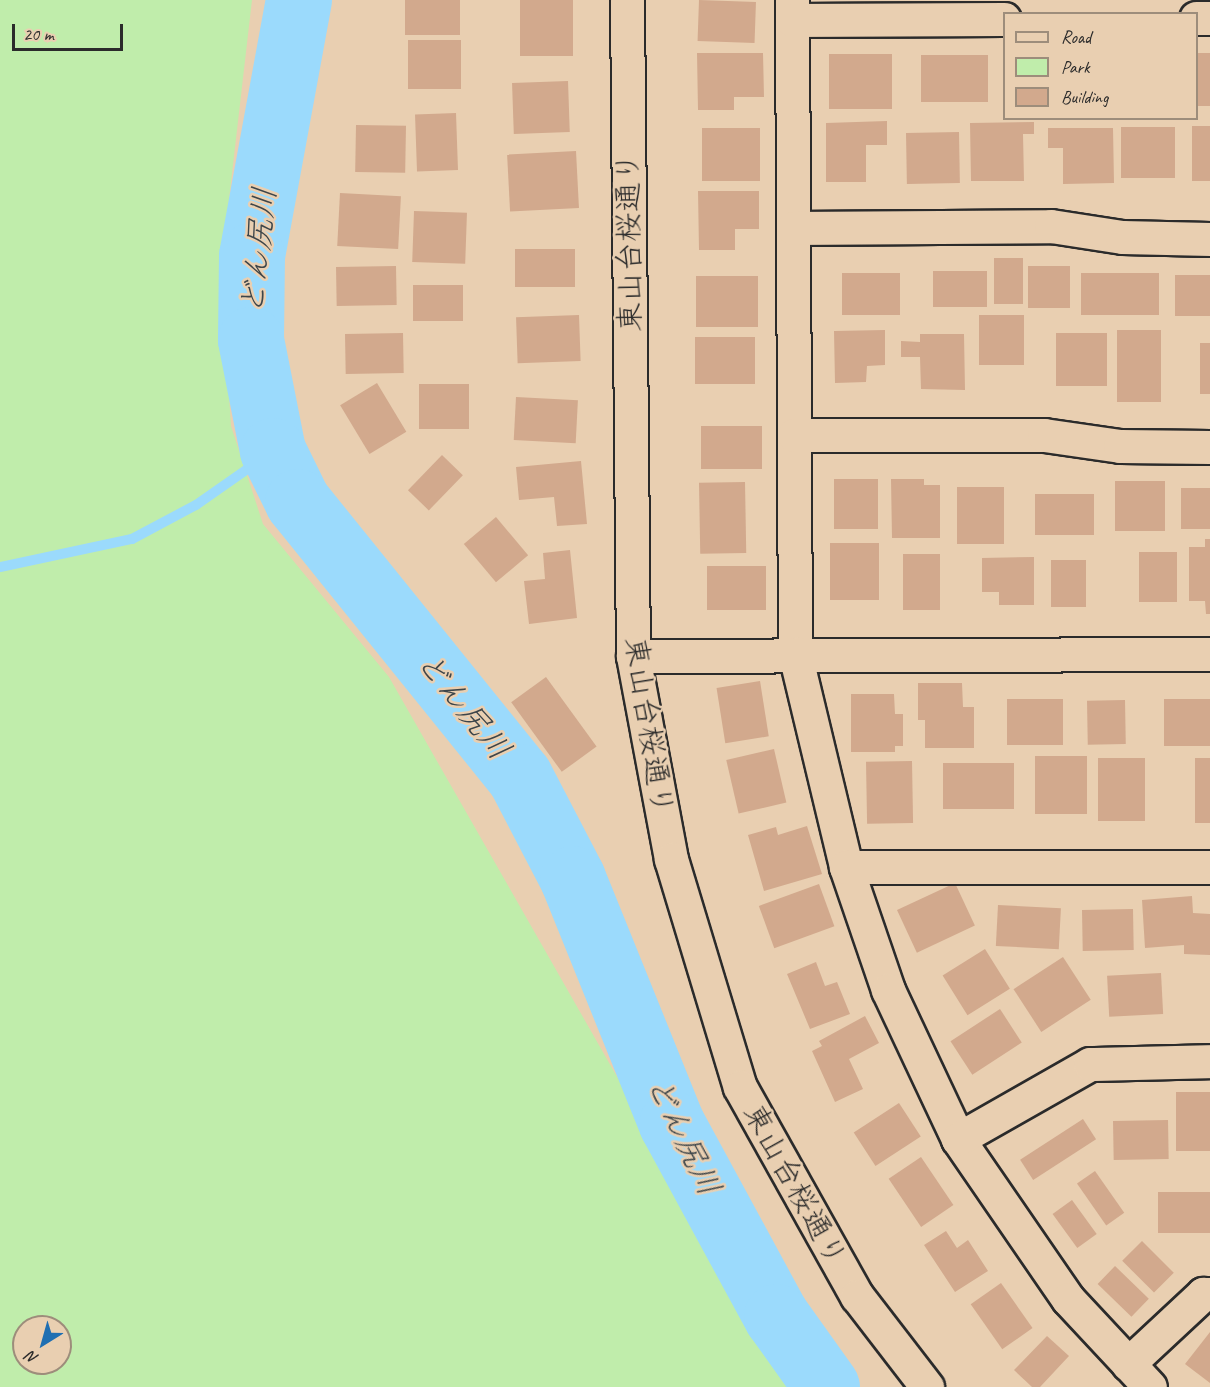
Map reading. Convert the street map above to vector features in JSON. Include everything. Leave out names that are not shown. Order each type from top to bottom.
[{"type":"street","name":"東山台桜通り","points":[[627,0],[633,656],[671,859],[740,1087],[857,1296],[927,1387]]},
{"type":"street","points":[[1003,19],[792,10],[795,654],[846,867],[888,990],[958,1139],[1068,1299],[1139,1376],[1203,1294],[1210,1294]]},
{"type":"street","points":[[793,228],[1051,226],[1122,237],[1210,239]]},
{"type":"street","points":[[794,435],[1044,435],[1120,446],[1210,447]]},
{"type":"street","points":[[633,656],[1210,654]]},
{"type":"street","points":[[846,867],[1210,867]]},
{"type":"street","points":[[958,1139],[1090,1064],[1210,1061]]},
{"type":"green space","points":[[0,0],[252,0],[221,269],[231,426],[263,524],[389,677],[794,1387],[0,1387]]},
{"type":"building","points":[[405,0],[460,0],[460,35],[405,35]]},
{"type":"building","points":[[520,0],[573,0],[573,56],[520,56]]},
{"type":"building","points":[[699,0],[756,2],[755,43],[698,41]]},
{"type":"building","points":[[408,40],[461,40],[461,89],[408,89]]},
{"type":"building","points":[[697,53],[763,53],[764,97],[734,97],[734,110],[698,110]]},
{"type":"building","points":[[1198,53],[1210,53],[1210,106],[1198,106]]},
{"type":"building","points":[[829,54],[892,54],[892,109],[829,109]]},
{"type":"building","points":[[921,55],[988,55],[988,102],[921,102]]},
{"type":"building","points":[[568,81],[570,132],[514,134],[512,83]]},
{"type":"building","points":[[456,113],[458,170],[417,171],[415,114]]},
{"type":"building","points":[[887,121],[887,145],[866,145],[866,182],[826,182],[826,123]]},
{"type":"building","points":[[1034,122],[1034,134],[1023,134],[1024,181],[971,181],[970,123]]},
{"type":"building","points":[[356,125],[406,126],[405,173],[355,172]]},
{"type":"building","points":[[1192,126],[1210,126],[1210,181],[1192,181]]},
{"type":"building","points":[[1121,127],[1175,127],[1175,178],[1121,178]]},
{"type":"building","points":[[702,128],[760,128],[760,181],[702,181]]},
{"type":"building","points":[[1048,128],[1113,128],[1114,183],[1063,184],[1063,148],[1048,148]]},
{"type":"building","points":[[959,132],[960,183],[907,184],[906,133]]},
{"type":"building","points":[[576,151],[579,208],[510,212],[507,155]]},
{"type":"building","points":[[698,191],[759,191],[759,229],[735,229],[735,250],[699,250]]},
{"type":"building","points":[[340,193],[401,196],[398,249],[337,246]]},
{"type":"building","points":[[414,211],[467,213],[465,264],[412,262]]},
{"type":"building","points":[[515,249],[575,249],[575,287],[515,287]]},
{"type":"building","points":[[994,258],[1023,258],[1023,304],[994,304]]},
{"type":"building","points":[[396,266],[397,305],[337,306],[336,267]]},
{"type":"building","points":[[1028,266],[1070,266],[1070,308],[1028,308]]},
{"type":"building","points":[[933,271],[987,271],[987,307],[933,307]]},
{"type":"building","points":[[842,273],[900,273],[900,315],[842,315]]},
{"type":"building","points":[[1081,273],[1159,273],[1159,315],[1081,315]]},
{"type":"building","points":[[1175,275],[1210,275],[1210,316],[1175,316]]},
{"type":"building","points":[[696,276],[758,276],[758,327],[696,327]]},
{"type":"building","points":[[413,285],[463,285],[463,321],[413,321]]},
{"type":"building","points":[[579,315],[581,361],[518,363],[516,317]]},
{"type":"building","points":[[979,315],[1024,315],[1024,365],[979,365]]},
{"type":"building","points":[[885,330],[885,365],[867,366],[866,382],[835,383],[834,331]]},
{"type":"building","points":[[1117,330],[1161,330],[1161,402],[1117,402]]},
{"type":"building","points":[[403,333],[404,373],[346,374],[345,334]]},
{"type":"building","points":[[1056,333],[1107,333],[1107,386],[1056,386]]},
{"type":"building","points":[[920,334],[964,334],[965,390],[921,389],[920,357],[901,357],[901,341],[920,342]]},
{"type":"building","points":[[695,337],[755,337],[755,384],[695,384]]},
{"type":"building","points":[[1200,343],[1210,343],[1210,394],[1200,394]]},
{"type":"building","points":[[377,383],[406,432],[369,454],[340,405]]},
{"type":"building","points":[[419,384],[469,384],[469,429],[419,429]]},
{"type":"building","points":[[516,397],[578,400],[576,443],[514,440]]},
{"type":"building","points":[[701,426],[762,426],[762,469],[701,469]]},
{"type":"building","points":[[442,455],[463,475],[429,510],[408,490]]},
{"type":"building","points":[[581,461],[587,524],[557,526],[554,497],[519,500],[516,467]]},
{"type":"building","points":[[834,479],[878,479],[878,529],[834,529]]},
{"type":"building","points":[[891,479],[924,479],[924,485],[940,485],[940,538],[892,538]]},
{"type":"building","points":[[1115,481],[1165,481],[1165,531],[1115,531]]},
{"type":"building","points":[[745,482],[746,553],[700,554],[699,483]]},
{"type":"building","points":[[957,487],[1004,487],[1004,544],[957,544]]},
{"type":"building","points":[[1181,488],[1210,488],[1210,529],[1181,529]]},
{"type":"building","points":[[1035,494],[1094,494],[1094,535],[1035,535]]},
{"type":"building","points":[[496,517],[528,555],[496,582],[464,544]]},
{"type":"building","points":[[1205,539],[1210,539],[1210,614],[1206,614],[1205,601],[1189,601],[1189,547],[1205,547]]},
{"type":"building","points":[[830,543],[879,543],[879,600],[830,600]]},
{"type":"building","points":[[570,550],[577,618],[529,624],[524,581],[545,579],[543,553]]},
{"type":"building","points":[[1139,552],[1177,552],[1177,602],[1139,602]]},
{"type":"building","points":[[903,554],[940,554],[940,610],[903,610]]},
{"type":"building","points":[[1034,557],[1034,605],[999,605],[999,592],[982,592],[982,558]]},
{"type":"building","points":[[1051,560],[1086,560],[1086,607],[1051,607]]},
{"type":"building","points":[[707,566],[766,566],[766,610],[707,610]]},
{"type":"building","points":[[546,677],[597,747],[562,772],[511,702]]},
{"type":"building","points":[[760,681],[769,736],[725,743],[717,688]]},
{"type":"building","points":[[918,683],[962,683],[963,707],[974,707],[974,748],[925,748],[925,720],[918,720]]},
{"type":"building","points":[[851,694],[894,694],[895,714],[903,714],[903,746],[895,746],[895,752],[851,752]]},
{"type":"building","points":[[1007,699],[1063,699],[1063,745],[1007,745]]},
{"type":"building","points":[[1164,699],[1210,699],[1210,746],[1164,746]]},
{"type":"building","points":[[1125,700],[1126,744],[1088,745],[1087,701]]},
{"type":"building","points":[[774,749],[786,803],[739,814],[726,760]]},
{"type":"building","points":[[1035,756],[1087,756],[1087,814],[1035,814]]},
{"type":"building","points":[[1098,758],[1145,758],[1145,821],[1098,821]]},
{"type":"building","points":[[1195,758],[1210,758],[1210,823],[1195,823]]},
{"type":"building","points":[[912,761],[913,823],[867,824],[866,762]]},
{"type":"building","points":[[943,763],[1014,763],[1014,809],[943,809]]},
{"type":"building","points":[[807,826],[822,874],[764,891],[748,835],[776,827],[778,835]]},
{"type":"building","points":[[955,883],[975,926],[917,953],[897,910]]},
{"type":"building","points":[[819,884],[834,926],[774,948],[759,906]]},
{"type":"building","points":[[1192,896],[1193,913],[1210,914],[1210,955],[1184,954],[1184,945],[1145,948],[1142,900]]},
{"type":"building","points":[[998,905],[1061,908],[1059,949],[996,946]]},
{"type":"building","points":[[1133,909],[1134,950],[1083,951],[1082,910]]},
{"type":"building","points":[[985,949],[1010,989],[968,1015],[943,975]]},
{"type":"building","points":[[1063,957],[1091,1000],[1041,1032],[1014,989]]},
{"type":"building","points":[[816,962],[825,986],[837,982],[850,1014],[810,1029],[787,974]]},
{"type":"building","points":[[1161,973],[1163,1014],[1109,1017],[1107,976]]},
{"type":"building","points":[[1000,1009],[1022,1043],[972,1075],[951,1041]]},
{"type":"building","points":[[865,1016],[879,1043],[849,1059],[863,1089],[835,1102],[812,1051],[822,1046],[819,1041]]},
{"type":"building","points":[[1176,1092],[1210,1092],[1210,1151],[1176,1151]]},
{"type":"building","points":[[899,1103],[921,1137],[875,1166],[854,1132]]},
{"type":"building","points":[[1083,1119],[1096,1139],[1033,1180],[1020,1160]]},
{"type":"building","points":[[1168,1120],[1169,1159],[1114,1160],[1113,1121]]},
{"type":"building","points":[[921,1157],[953,1205],[921,1227],[889,1179]]},
{"type":"building","points":[[1095,1171],[1124,1213],[1106,1225],[1077,1184]]},
{"type":"building","points":[[1158,1192],[1210,1192],[1210,1233],[1158,1233]]},
{"type":"building","points":[[1072,1200],[1097,1234],[1077,1248],[1053,1214]]},
{"type":"building","points":[[946,1231],[957,1248],[968,1240],[988,1271],[955,1292],[924,1245]]},
{"type":"building","points":[[1142,1241],[1174,1273],[1154,1293],[1122,1261]]},
{"type":"building","points":[[1115,1266],[1149,1299],[1131,1317],[1098,1284]]},
{"type":"building","points":[[1001,1283],[1033,1328],[1002,1349],[971,1304]]},
{"type":"building","points":[[1210,1332],[1210,1383],[1185,1364]]},
{"type":"building","points":[[1047,1336],[1069,1356],[1040,1387],[1032,1387],[1014,1370]]},
{"type":"waterway","name":"どん尻川","points":[[299,0],[252,256],[251,340],[273,451],[298,502],[520,777],[573,879],[672,1124],[777,1317],[827,1387]]},
{"type":"waterway","points":[[0,567],[132,539],[196,505],[273,451]]}]
